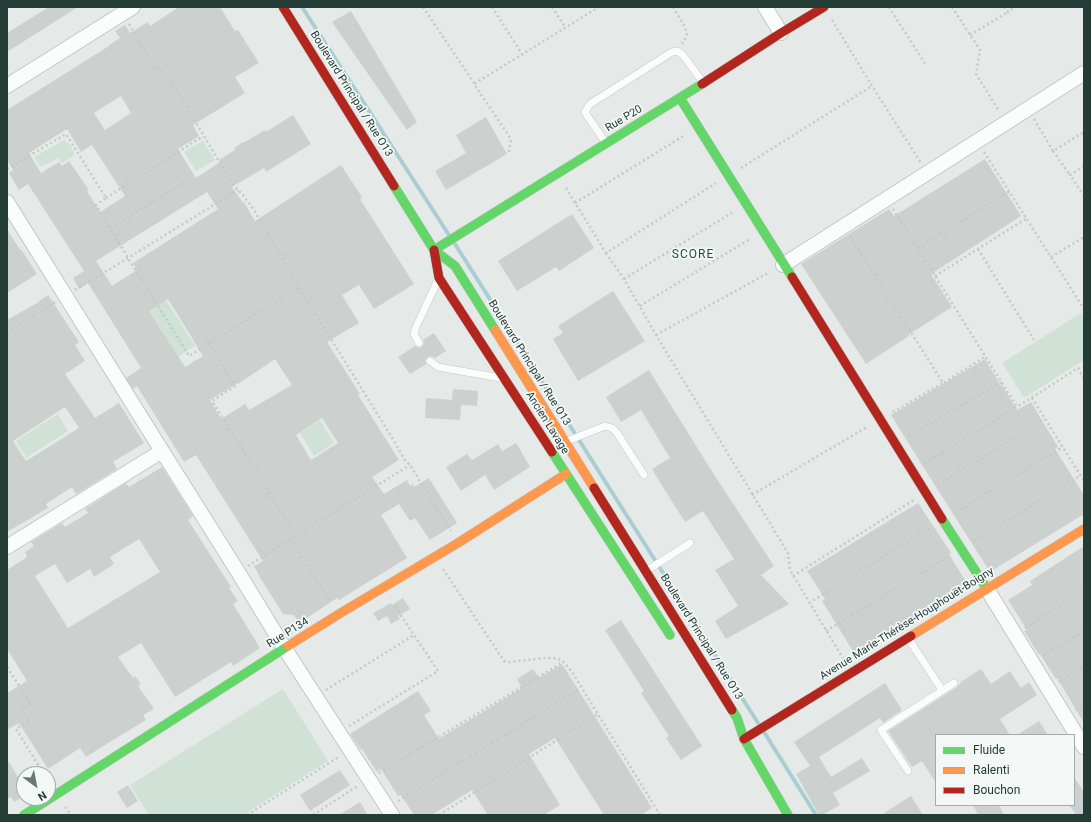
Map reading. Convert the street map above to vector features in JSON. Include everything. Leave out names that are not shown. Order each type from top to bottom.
[{"type":"street","name":"Boulevard Principal / Rue O13","points":[[283,7],[434,250],[455,266],[646,571],[737,718],[744,740],[788,815]]},
{"type":"street","points":[[765,7],[781,33]]},
{"type":"street","name":"Rue P20","points":[[434,250],[824,7]]},
{"type":"street","points":[[7,86],[128,11]]},
{"type":"street","points":[[783,265],[1084,74]]},
{"type":"street","points":[[680,98],[1084,746]]},
{"type":"street","points":[[7,202],[285,648],[389,811]]},
{"type":"street","name":"Ancien Lavage","points":[[434,250],[439,278],[676,645]]},
{"type":"street","points":[[7,547],[162,451]]},
{"type":"street","name":"Rue P134","points":[[24,815],[339,614],[458,543],[566,474]]},
{"type":"street","name":"Avenue Marie-Thérèse-Houphouët-Boigny","points":[[744,740],[1084,529]]},
{"type":"street","name":"Boulevard Principal / Rue O13","points":[[732,729],[744,740]]},
{"type":"lane","points":[[606,143],[586,114],[586,109],[590,104],[672,52],[677,51],[683,55],[703,83]]},
{"type":"lane","points":[[419,343],[414,334],[416,327],[439,278]]},
{"type":"lane","points":[[430,361],[438,367],[505,379]]},
{"type":"lane","points":[[565,442],[605,426],[612,428],[617,433],[644,475]]},
{"type":"lane","points":[[646,571],[690,543]]},
{"type":"lane","points":[[908,638],[942,690]]},
{"type":"lane","points":[[908,770],[881,730],[954,683]]},
{"type":"path","points":[[423,7],[511,139],[509,152]]},
{"type":"path","points":[[492,7],[522,54]]},
{"type":"path","points":[[552,7],[566,27]]},
{"type":"path","points":[[474,84],[599,7]]},
{"type":"path","points":[[673,7],[686,27],[686,34],[677,51]]},
{"type":"path","points":[[824,7],[927,173]]},
{"type":"path","points":[[889,7],[926,65]]},
{"type":"path","points":[[952,7],[980,50],[976,74],[1006,123]]},
{"type":"path","points":[[1004,7],[1008,12]]},
{"type":"path","points":[[970,35],[1015,7]]},
{"type":"path","points":[[128,11],[156,70],[160,68],[163,73],[168,76],[234,186],[254,210],[404,459],[410,465],[458,543]]},
{"type":"path","points":[[606,253],[872,86]]},
{"type":"path","points":[[1028,109],[1053,151],[1084,196]]},
{"type":"path","points":[[575,203],[698,128]]},
{"type":"path","points":[[1053,151],[1084,132]]},
{"type":"path","points":[[7,169],[66,134],[106,198]]},
{"type":"path","points":[[203,136],[96,205],[188,356],[299,287]]},
{"type":"path","points":[[977,141],[1084,309]]},
{"type":"path","points":[[1070,175],[1084,166]]},
{"type":"path","points":[[557,174],[624,279],[656,335],[788,553],[790,570],[793,576],[852,672]]},
{"type":"path","points":[[110,228],[190,179]]},
{"type":"path","points":[[7,333],[238,190]]},
{"type":"path","points":[[918,248],[1010,191]]},
{"type":"path","points":[[887,199],[1017,407]]},
{"type":"path","points":[[624,279],[745,204]]},
{"type":"path","points":[[935,276],[1027,218]]},
{"type":"path","points":[[843,226],[943,383]]},
{"type":"path","points":[[640,306],[762,231]]},
{"type":"path","points":[[1051,257],[1084,237]]},
{"type":"path","points":[[978,249],[1034,340]]},
{"type":"path","points":[[656,335],[783,265]]},
{"type":"path","points":[[209,343],[235,386],[212,401],[296,536]]},
{"type":"path","points":[[752,495],[943,383],[986,356]]},
{"type":"path","points":[[912,471],[1032,398],[1078,368],[1084,379]]},
{"type":"path","points":[[896,444],[1002,382]]},
{"type":"path","points":[[1032,398],[1084,481]]},
{"type":"path","points":[[793,576],[1045,419]]},
{"type":"path","points":[[810,603],[1063,447]]},
{"type":"path","points":[[238,572],[410,465]]},
{"type":"path","points":[[826,631],[1080,475]]},
{"type":"path","points":[[290,539],[339,614]]},
{"type":"path","points":[[435,557],[504,661],[510,662],[551,658],[558,659],[563,662],[572,672],[660,815]]},
{"type":"path","points":[[1015,634],[1084,590]]},
{"type":"path","points":[[339,733],[438,671],[394,605]]},
{"type":"path","points":[[1033,663],[1084,631]]},
{"type":"path","points":[[316,696],[414,635]]},
{"type":"path","points":[[313,815],[563,662]]},
{"type":"path","points":[[7,667],[31,704],[21,710],[28,721],[16,729],[39,766]]},
{"type":"path","points":[[1048,689],[1084,667]]},
{"type":"path","points":[[389,811],[581,688]]},
{"type":"path","points":[[439,815],[598,714]]},
{"type":"path","points":[[248,815],[350,750]]},
{"type":"green space","points":[[64,140],[70,145],[75,155],[62,163],[58,158],[41,167],[34,157]]},
{"type":"green space","points":[[203,141],[215,160],[196,171],[184,152]]},
{"type":"green space","points":[[166,300],[195,346],[178,357],[149,310]]},
{"type":"green space","points":[[1081,313],[1084,318],[1084,360],[1024,398],[1002,363]]},
{"type":"green space","points":[[58,414],[68,431],[26,458],[16,441]]},
{"type":"green space","points":[[320,420],[334,443],[314,456],[300,433]]},
{"type":"green space","points":[[283,689],[328,761],[243,815],[149,815],[130,785]]},
{"type":"building","points":[[49,7],[78,7],[7,52],[7,33]]},
{"type":"building","points":[[179,7],[220,7],[235,31],[238,30],[259,63],[235,77],[245,93],[193,125],[199,136],[178,149],[196,178],[220,162],[219,160],[235,150],[234,148],[243,142],[265,130],[266,132],[293,115],[311,144],[266,172],[264,168],[232,187],[243,203],[244,202],[255,221],[341,165],[362,197],[360,199],[414,284],[374,309],[359,285],[342,295],[359,323],[327,342],[399,460],[372,477],[384,494],[407,480],[410,486],[413,484],[414,487],[429,478],[457,523],[430,540],[415,518],[410,521],[399,504],[381,515],[407,558],[339,600],[337,598],[299,623],[294,615],[283,614],[261,579],[254,566],[263,561],[196,455],[184,462],[137,386],[133,389],[126,378],[141,368],[88,283],[79,289],[73,278],[84,271],[28,184],[19,190],[9,173],[13,170],[7,160],[7,110],[109,46],[120,38],[115,31],[125,25],[130,33],[148,22],[150,26]],"holes":[[[121,96],[131,113],[105,130],[94,113]],[[67,129],[81,152],[92,145],[125,196],[100,212],[87,191],[89,190],[69,161],[62,166],[59,162],[41,173],[29,153]],[[207,192],[218,209],[133,263],[137,270],[112,286],[96,261]],[[168,299],[203,356],[185,367],[149,311]],[[275,359],[292,385],[249,410],[245,404],[221,419],[210,400]],[[322,418],[338,443],[311,460],[296,435]]]},
{"type":"building","points":[[351,11],[417,122],[407,130],[332,22]]},
{"type":"building","points":[[486,117],[507,154],[446,190],[435,171],[466,153],[456,135]]},
{"type":"building","points":[[985,159],[1021,216],[931,274],[952,307],[866,364],[801,264],[889,209],[894,216]]},
{"type":"building","points":[[572,214],[594,248],[559,271],[556,267],[517,291],[498,261]]},
{"type":"building","points":[[7,229],[37,274],[7,293]]},
{"type":"building","points":[[613,291],[645,341],[578,381],[553,339],[563,333],[558,326]]},
{"type":"building","points":[[48,295],[79,342],[75,345],[85,361],[65,374],[95,418],[119,403],[144,443],[113,462],[117,469],[76,494],[72,487],[46,504],[48,508],[7,532],[7,320]],"holes":[[[65,407],[79,428],[26,461],[13,441]]]},
{"type":"building","points":[[434,333],[446,351],[435,358],[431,356],[428,357],[425,360],[426,364],[410,374],[398,357],[415,346],[419,348],[422,347],[424,343],[423,340]]},
{"type":"building","points":[[985,359],[1017,410],[1031,402],[1058,447],[1055,449],[1084,495],[1084,514],[990,572],[891,415]]},
{"type":"building","points":[[649,370],[713,473],[774,566],[761,575],[789,604],[726,639],[715,621],[738,606],[715,570],[734,559],[703,511],[685,522],[671,500],[652,469],[670,458],[641,410],[621,422],[606,397]]},
{"type":"building","points":[[453,389],[478,391],[477,406],[461,405],[460,420],[425,418],[426,398],[452,400]]},
{"type":"building","points":[[516,443],[530,467],[494,490],[485,475],[461,491],[446,467],[467,454],[472,460],[498,444],[502,451]]},
{"type":"building","points":[[162,467],[193,516],[188,520],[231,587],[229,588],[238,601],[233,604],[260,648],[233,666],[231,662],[175,697],[141,643],[118,657],[133,678],[135,676],[141,684],[138,686],[154,709],[143,715],[146,720],[86,757],[80,748],[53,766],[46,766],[19,723],[7,730],[7,693],[27,681],[7,649],[7,570],[27,557],[25,552],[34,546],[31,542],[62,523],[65,527],[88,513],[85,509],[126,483],[129,487]],"holes":[[[139,539],[160,572],[68,628],[35,576],[55,564],[67,583],[90,569],[94,577],[114,564],[110,557]]]},
{"type":"building","points":[[918,503],[951,553],[949,554],[969,587],[856,656],[822,601],[825,599],[807,571]]},
{"type":"building","points":[[1084,546],[1084,723],[1057,678],[1056,679],[1040,654],[1039,655],[1024,631],[1027,630],[1008,600],[1032,585],[1030,581]]},
{"type":"building","points":[[403,598],[410,609],[398,616],[400,619],[391,624],[387,616],[378,621],[373,613],[391,603],[392,605]]},
{"type":"building","points":[[621,620],[702,746],[681,760],[666,738],[669,736],[641,693],[644,691],[605,630]]},
{"type":"building","points":[[562,664],[652,808],[641,815],[604,815],[555,738],[529,754],[560,805],[544,815],[488,815],[472,790],[432,815],[414,815],[401,795],[398,796],[381,769],[377,772],[350,734],[418,691],[431,711],[424,715],[439,739],[522,688],[517,679],[533,669],[539,678]]},
{"type":"building","points":[[981,669],[991,684],[1010,671],[1021,688],[1029,682],[1037,695],[1000,719],[1009,734],[935,734],[935,781],[922,761],[912,767],[888,731],[957,687],[962,681]]},
{"type":"building","points":[[885,683],[902,710],[883,723],[880,718],[819,757],[831,777],[862,758],[870,771],[833,793],[840,805],[822,815],[819,815],[796,774],[810,766],[794,742]]},
{"type":"building","points":[[1039,721],[1047,734],[1019,734]]},
{"type":"building","points":[[7,759],[16,774],[16,801],[14,802],[11,797],[7,799]]},
{"type":"building","points":[[340,770],[350,785],[310,811],[300,795]]},
{"type":"building","points":[[1075,778],[1084,792],[1084,815],[1076,815],[1070,806],[1075,806]]},
{"type":"building","points":[[128,785],[138,801],[127,808],[117,792]]},
{"type":"building","points":[[911,796],[923,815],[881,815]]},
{"type":"building","points":[[360,802],[368,815],[339,815]]},
{"type":"building","points":[[974,806],[1000,806],[1004,815],[978,815]]},
{"type":"waterway","points":[[302,7],[449,235]]},
{"type":"waterway","points":[[455,244],[758,723]]},
{"type":"waterway","points":[[764,732],[816,815]]},
{"type":"traffic: fast","points":[[434,250],[702,84]]},
{"type":"traffic: fast","points":[[680,98],[792,277]]},
{"type":"traffic: fast","points":[[394,186],[434,250],[455,266],[495,330]]},
{"type":"traffic: fast","points":[[552,452],[670,635]]},
{"type":"traffic: fast","points":[[942,519],[987,589]]},
{"type":"traffic: fast","points":[[24,815],[288,646]]},
{"type":"traffic: fast","points":[[732,710],[737,718],[744,739],[788,815]]},
{"type":"traffic: slow","points":[[495,330],[594,488]]},
{"type":"traffic: slow","points":[[288,646],[458,543],[566,474]]},
{"type":"traffic: slow","points":[[911,636],[1084,529]]},
{"type":"traffic: jam","points":[[283,7],[394,186]]},
{"type":"traffic: jam","points":[[702,84],[824,7]]},
{"type":"traffic: jam","points":[[434,250],[439,278],[552,452]]},
{"type":"traffic: jam","points":[[792,277],[942,519]]},
{"type":"traffic: jam","points":[[594,488],[732,710]]},
{"type":"traffic: jam","points":[[744,739],[911,636]]},
{"type":"district","name":"SCORE","points":[[693,255]]}]
